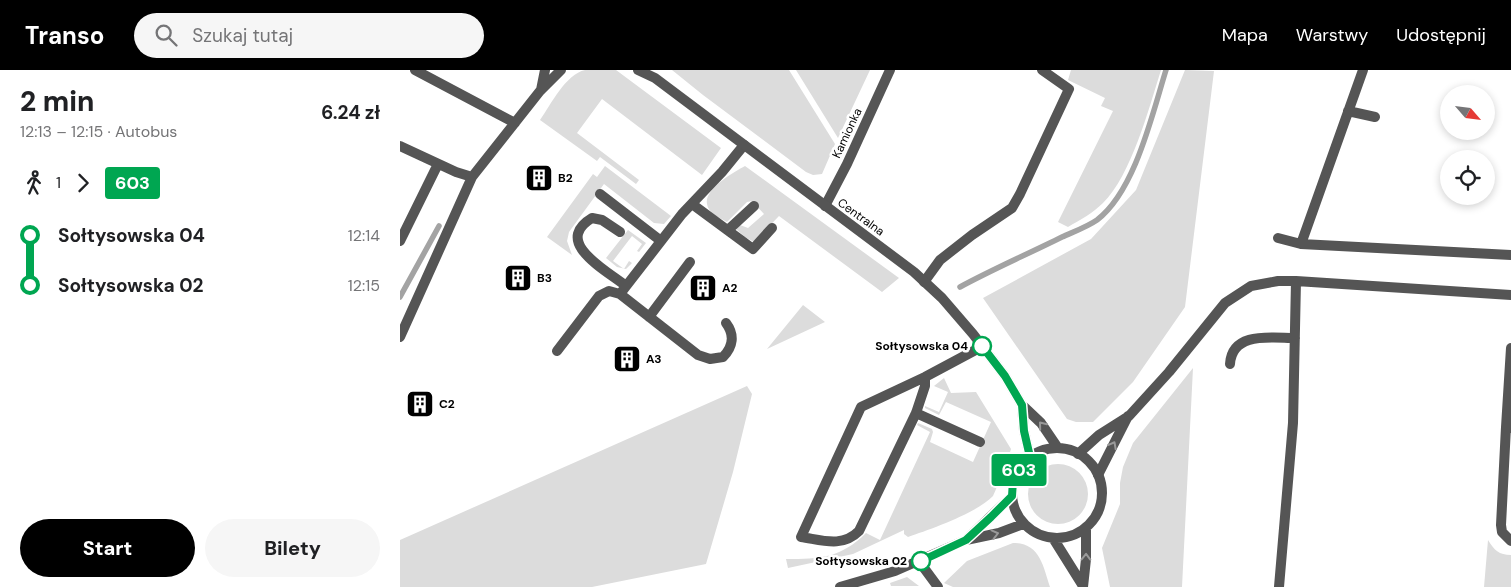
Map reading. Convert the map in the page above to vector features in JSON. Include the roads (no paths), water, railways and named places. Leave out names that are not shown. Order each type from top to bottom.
[{"type":"street","points":[[415,70],[515,124]]},
{"type":"street","points":[[540,92],[545,70]]},
{"type":"street","points":[[400,337],[472,177],[540,92],[561,70]]},
{"type":"street","name":"Centralna","points":[[638,70],[653,74],[744,145],[904,264],[942,298],[982,346],[1005,376],[1022,405],[1041,423],[1058,448]]},
{"type":"street","name":"Kamionka","points":[[825,206],[847,164],[890,70]]},
{"type":"street","points":[[924,282],[940,260],[972,235],[1012,208],[1020,194],[1069,89],[1042,70]]},
{"type":"street","points":[[1301,244],[1363,70]]},
{"type":"street","points":[[1348,111],[1375,117]]},
{"type":"street","points":[[557,351],[599,296],[609,291],[623,290],[661,240],[744,145]]},
{"type":"street","points":[[400,146],[438,164],[472,177]]},
{"type":"street","points":[[400,241],[438,164]]},
{"type":"street","points":[[600,194],[661,240]]},
{"type":"street","points":[[692,204],[753,249],[772,228]]},
{"type":"street","points":[[728,230],[754,206]]},
{"type":"street","points":[[620,232],[602,220],[592,218],[583,224],[578,232],[578,242],[582,252],[649,317],[698,354],[710,359],[723,357],[731,344],[732,335],[726,323]]},
{"type":"street","points":[[1278,238],[1301,244],[1511,255]]},
{"type":"street","points":[[649,317],[690,262]]},
{"type":"street","points":[[1098,475],[1129,416],[1225,303],[1251,286],[1278,281],[1296,281],[1511,295]]},
{"type":"street","points":[[1279,587],[1290,462],[1296,338],[1296,281]]},
{"type":"street","points":[[1230,364],[1233,350],[1250,338],[1296,338]]},
{"type":"street","points":[[925,377],[925,386],[916,413],[859,531],[853,538],[838,542],[801,537],[861,407],[925,377],[982,346]]},
{"type":"street","points":[[1511,348],[1509,428],[1501,525],[1502,532],[1511,541]]},
{"type":"street","name":"Centralna","points":[[1022,405],[1024,431],[1030,457]]},
{"type":"street","points":[[916,413],[980,442]]},
{"type":"street","points":[[1078,454],[1099,435],[1129,416]]},
{"type":"street","points":[[1058,448],[1072,450],[1078,454],[1086,458],[1095,469],[1101,482],[1102,497],[1098,512],[1086,528],[1078,534],[1064,538],[1053,538],[1035,533],[1023,524],[1015,511],[1012,496],[1013,481],[1016,474],[1030,457],[1043,450],[1058,448]]},
{"type":"street","points":[[966,540],[1012,496]]},
{"type":"street","points":[[840,587],[867,580],[921,561],[966,540],[999,533],[1023,524]]},
{"type":"street","points":[[1083,587],[1086,559],[1086,528]]},
{"type":"street","points":[[1053,538],[1083,587]]},
{"type":"street","points":[[921,561],[938,587]]},
{"type":"waterway","points":[[960,287],[1089,225],[1110,207],[1122,191],[1132,172],[1148,130],[1166,70]]},
{"type":"waterway","points":[[400,297],[439,226]]},
{"type":"place","name":"B2","points":[[539,178]]},
{"type":"place","name":"B3","points":[[518,278]]},
{"type":"place","name":"A2","points":[[703,288]]},
{"type":"place","name":"Sołtysowska 04","points":[[982,346]]},
{"type":"place","name":"A3","points":[[627,359]]},
{"type":"place","name":"C2","points":[[420,404]]},
{"type":"place","name":"Sołtysowska 02","points":[[921,561]]}]
